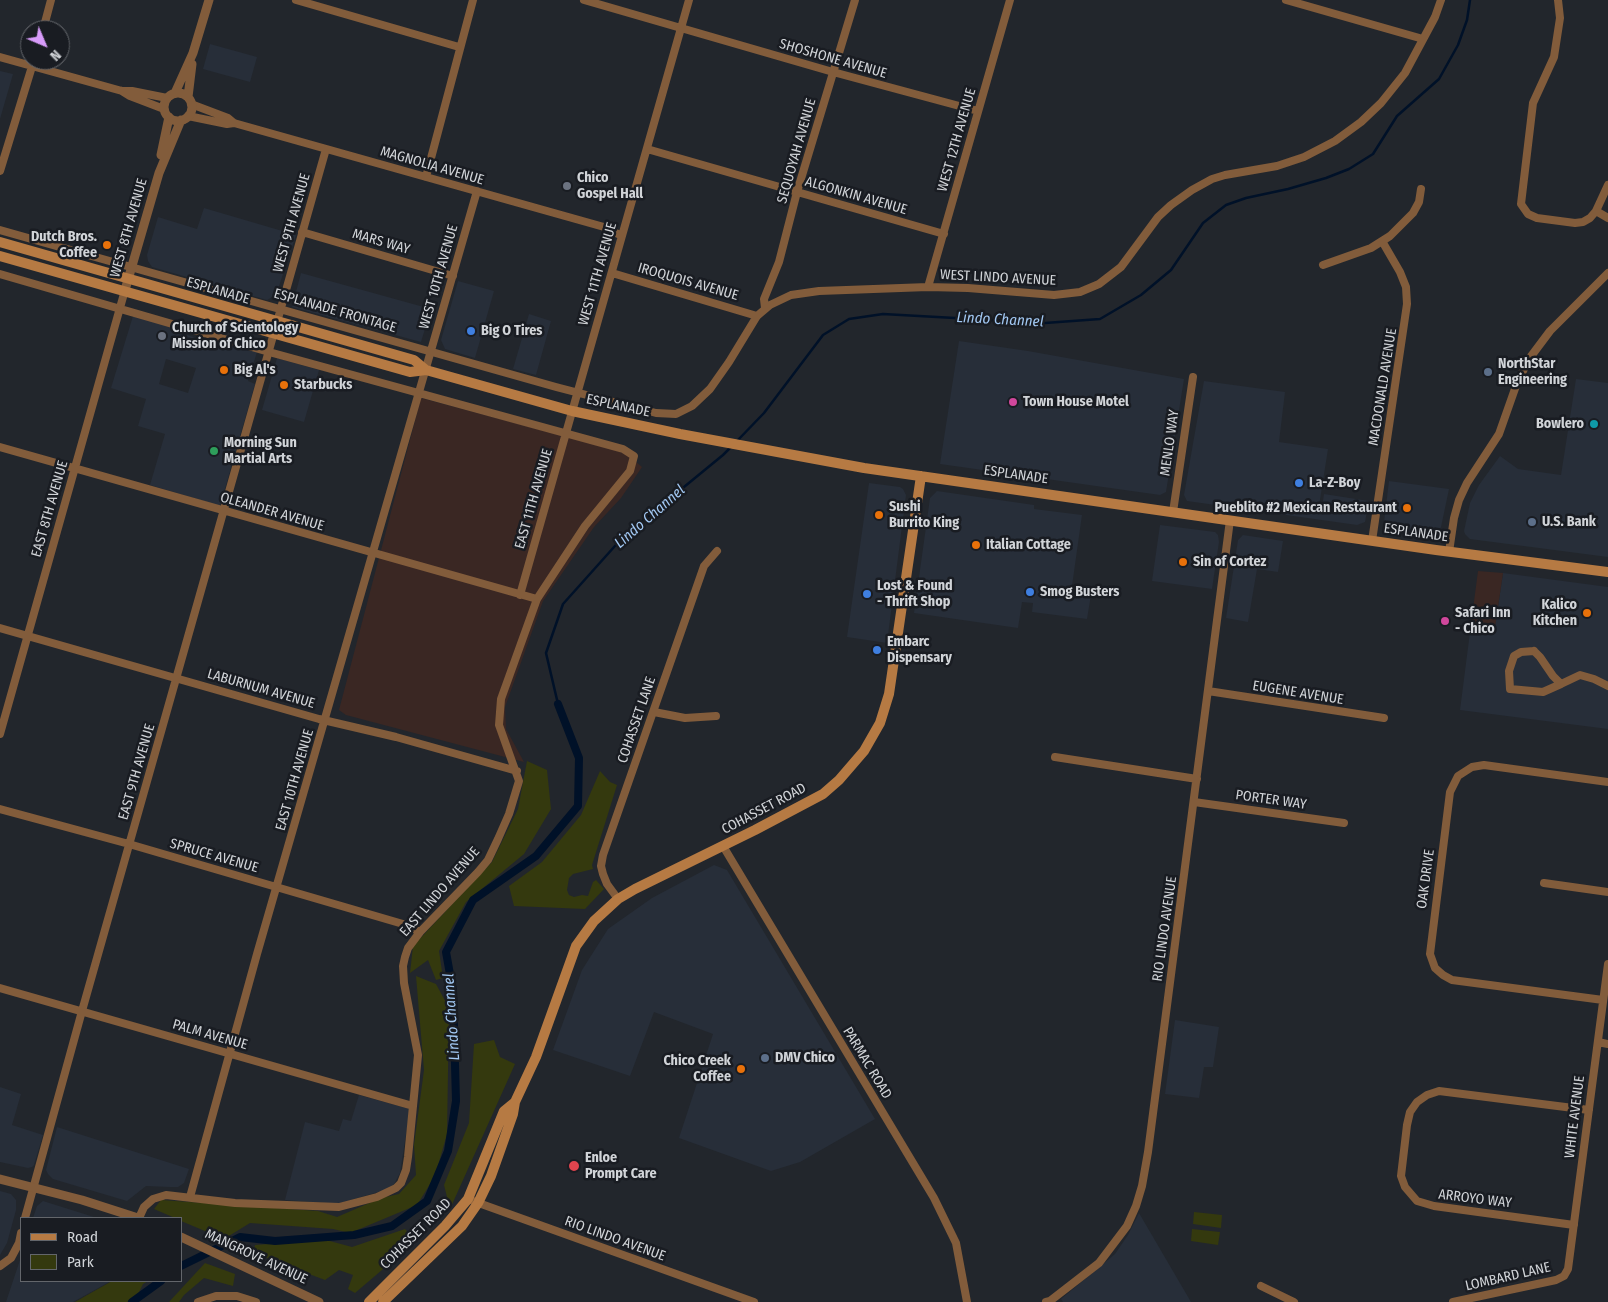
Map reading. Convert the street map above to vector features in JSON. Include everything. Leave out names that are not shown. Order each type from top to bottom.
[{"type":"main road","name":"ESPLANADE","points":[[0,242],[274,334],[410,372],[426,370],[572,411],[680,434],[838,464],[1449,552],[1608,572]]},
{"type":"main road","name":"ESPLANADE","points":[[0,256],[278,321],[414,360],[426,370]]},
{"type":"main road","name":"COHASSET ROAD","points":[[383,1302],[462,1226],[478,1203],[491,1176],[513,1114],[515,1102],[536,1057],[576,946],[594,921],[618,899],[805,805],[823,794],[853,765],[872,737],[890,694],[920,476]]},
{"type":"main road","name":"COHASSET ROAD","points":[[369,1302],[445,1226],[468,1199],[504,1111],[515,1102]]},
{"type":"main road","points":[[395,1302],[421,1265]]},
{"type":"street","points":[[45,20],[51,0]]},
{"type":"street","points":[[166,113],[164,105],[193,53],[208,0]]},
{"type":"street","points":[[296,0],[459,47]]},
{"type":"street","points":[[426,177],[473,0]]},
{"type":"street","name":"SHOSHONE AVENUE","points":[[584,0],[833,72],[978,111]]},
{"type":"street","name":"WEST 11TH AVENUE","points":[[572,411],[689,0]]},
{"type":"street","name":"SEQUOYAH AVENUE","points":[[765,308],[764,299],[779,262],[797,192],[855,0]]},
{"type":"street","name":"WEST 12TH AVENUE","points":[[928,287],[1010,0]]},
{"type":"street","points":[[1286,0],[1423,39]]},
{"type":"street","name":"WEST LINDO AVENUE","points":[[577,392],[656,413],[669,415],[682,412],[697,402],[712,386],[757,316],[765,308],[785,297],[810,292],[928,287],[968,288],[1054,295],[1080,292],[1099,284],[1121,267],[1158,217],[1192,190],[1212,179],[1225,175],[1277,166],[1304,158],[1324,148],[1348,132],[1373,111],[1405,73],[1441,0]]},
{"type":"street","points":[[1558,0],[1560,18],[1554,57],[1534,103],[1521,204],[1525,211],[1532,216],[1574,222],[1587,221],[1596,211],[1608,185]]},
{"type":"street","points":[[55,70],[122,91],[166,113],[177,121],[185,118],[190,101],[193,53]]},
{"type":"street","points":[[0,57],[20,61]]},
{"type":"street","points":[[0,172],[31,70]]},
{"type":"street","points":[[122,91],[171,95],[184,94],[190,101]]},
{"type":"street","name":"MAGNOLIA AVENUE","points":[[190,101],[234,122],[604,227],[622,236]]},
{"type":"street","name":"WEST 8TH AVENUE","points":[[159,173],[166,113]]},
{"type":"street","name":"MAGNOLIA AVENUE","points":[[185,118],[227,124],[234,122]]},
{"type":"street","name":"WEST 8TH AVENUE","points":[[126,285],[159,173],[185,118]]},
{"type":"street","name":"WEST 9TH AVENUE","points":[[274,334],[326,149]]},
{"type":"street","name":"ALGONKIN AVENUE","points":[[647,149],[944,234]]},
{"type":"street","points":[[1323,265],[1354,255],[1382,241],[1413,213],[1419,202],[1421,189]]},
{"type":"street","name":"WEST 10TH AVENUE","points":[[426,370],[477,191]]},
{"type":"street","points":[[1596,211],[1608,218]]},
{"type":"street","name":"ESPLANADE FRONTAGE","points":[[0,230],[432,351],[507,374],[577,392]]},
{"type":"street","name":"MARS WAY","points":[[302,232],[453,276]]},
{"type":"street","name":"MACDONALD AVENUE","points":[[1372,541],[1407,304],[1406,287],[1400,272],[1382,241]]},
{"type":"street","name":"IROQUOIS AVENUE","points":[[612,273],[757,316]]},
{"type":"street","points":[[1449,552],[1454,518],[1459,500],[1467,483],[1499,434],[1517,383],[1529,359],[1550,331],[1608,273]]},
{"type":"street","points":[[0,274],[269,352],[566,434]]},
{"type":"street","name":"EAST 8TH AVENUE","points":[[0,734],[126,285]]},
{"type":"street","name":"EAST 9TH AVENUE","points":[[25,1217],[274,334]]},
{"type":"street","name":"EAST 10TH AVENUE","points":[[190,1197],[426,370]]},
{"type":"street","name":"MENLO WAY","points":[[1173,512],[1193,377]]},
{"type":"street","name":"EAST 11TH AVENUE","points":[[520,595],[572,411]]},
{"type":"street","name":"EAST LINDO AVENUE","points":[[139,1217],[144,1207],[153,1198],[166,1195],[236,1203],[334,1207],[376,1197],[396,1188],[403,1178],[408,1157],[418,1055],[404,983],[403,966],[408,948],[420,932],[488,860],[509,814],[519,781],[499,725],[501,699],[537,600],[585,526],[630,470],[634,456],[622,450],[566,434]]},
{"type":"street","name":"OLEANDER AVENUE","points":[[0,447],[537,600]]},
{"type":"street","name":"RIO LINDO AVENUE","points":[[1046,1302],[1050,1301],[1099,1263],[1127,1226],[1140,1193],[1148,1152],[1230,520]]},
{"type":"street","name":"COHASSET LANE","points":[[618,899],[602,874],[603,855],[704,566],[717,550]]},
{"type":"street","name":"LABURNUM AVENUE","points":[[0,628],[176,679],[325,720],[396,737],[517,772]]},
{"type":"street","points":[[1561,684],[1534,652],[1521,652],[1514,656],[1509,671],[1510,689],[1543,692],[1561,684],[1580,675],[1608,686]]},
{"type":"street","name":"EUGENE AVENUE","points":[[1208,691],[1384,718]]},
{"type":"street","points":[[654,712],[684,718],[716,716]]},
{"type":"street","points":[[1055,758],[1197,779]]},
{"type":"street","name":"OAK DRIVE","points":[[1603,1000],[1452,980],[1436,968],[1430,954],[1450,792],[1458,776],[1472,767],[1484,765],[1608,782]]},
{"type":"street","name":"PORTER WAY","points":[[1194,802],[1344,823]]},
{"type":"street","name":"SPRUCE AVENUE","points":[[0,809],[129,844],[403,924],[420,932]]},
{"type":"street","name":"PARMAC ROAD","points":[[723,846],[934,1198],[956,1243],[967,1302]]},
{"type":"street","points":[[1544,883],[1608,892]]},
{"type":"street","name":"WHITE AVENUE","points":[[1566,1273],[1569,1264],[1608,964]]},
{"type":"street","name":"PALM AVENUE","points":[[0,988],[413,1106]]},
{"type":"street","points":[[1598,1042],[1608,1044]]},
{"type":"street","name":"ARROYO WAY","points":[[1574,1225],[1434,1206],[1417,1201],[1405,1187],[1401,1176],[1406,1125],[1410,1112],[1417,1102],[1427,1095],[1439,1091],[1589,1110]]},
{"type":"street","points":[[0,1179],[82,1200],[135,1217]]},
{"type":"street","name":"RIO LINDO AVENUE","points":[[468,1199],[754,1302]]},
{"type":"street","points":[[0,1266],[11,1258],[20,1238]]},
{"type":"street","name":"MANGROVE AVENUE","points":[[182,1238],[319,1302]]},
{"type":"street","name":"LOMBARD LANE","points":[[1453,1302],[1556,1280],[1566,1273]]},
{"type":"street","points":[[1261,1286],[1294,1302]]},
{"type":"street","points":[[198,1302],[216,1296],[237,1296],[256,1302]]},
{"type":"shaded area","points":[[210,44],[257,57],[250,82],[203,69]]},
{"type":"shaded area","points":[[0,71],[13,74],[0,119]]},
{"type":"shaded area","points":[[204,208],[296,235],[276,295],[267,300],[152,267],[147,255],[158,217],[197,229]]},
{"type":"shaded area","points":[[301,273],[431,309],[421,342],[292,307]]},
{"type":"shaded area","points":[[458,281],[494,291],[475,358],[445,349],[441,340]]},
{"type":"shaded area","points":[[529,314],[551,321],[536,375],[513,369]]},
{"type":"shaded area","points":[[133,316],[176,328],[175,331],[212,343],[213,339],[257,352],[248,381],[255,384],[220,506],[150,485],[165,434],[138,426],[146,399],[111,388]],"holes":[[[166,359],[196,368],[188,393],[159,384]]]},
{"type":"shaded area","points":[[959,341],[1028,351],[1184,379],[1166,492],[1160,495],[940,464]]},
{"type":"shaded area","points":[[277,358],[319,370],[304,422],[262,410]]},
{"type":"shaded area","points":[[1576,379],[1608,383],[1608,557],[1470,539],[1464,531],[1470,503],[1479,485],[1500,456],[1518,469],[1561,475]]},
{"type":"shaded area","points":[[1204,381],[1285,392],[1279,442],[1328,449],[1319,506],[1322,507],[1324,494],[1369,501],[1365,522],[1357,525],[1187,501],[1184,495]]},
{"type":"shaded area","points":[[421,398],[612,449],[628,455],[642,467],[621,498],[594,527],[543,601],[505,707],[506,729],[524,762],[346,715],[339,710]]},
{"type":"shaded area","points":[[1389,481],[1449,489],[1438,533],[1432,535],[1390,530],[1386,527],[1384,522]]},
{"type":"shaded area","points":[[869,483],[900,487],[906,495],[887,643],[847,637]]},
{"type":"shaded area","points":[[937,491],[1034,505],[1034,509],[1082,515],[1072,586],[1092,589],[1087,619],[1032,612],[1033,603],[1022,602],[1018,628],[914,613],[930,498]]},
{"type":"shaded area","points":[[1160,525],[1215,532],[1218,535],[1219,542],[1212,589],[1152,581]]},
{"type":"shaded area","points":[[1243,535],[1283,541],[1278,572],[1257,569],[1248,622],[1226,618],[1238,540]]},
{"type":"shaded area","points":[[1478,571],[1503,573],[1494,634],[1470,632]]},
{"type":"shaded area","points":[[1503,573],[1608,587],[1608,729],[1460,710],[1470,632],[1494,634]]},
{"type":"shaded area","points":[[714,865],[727,870],[875,1119],[800,1162],[771,1171],[679,1138],[713,1034],[654,1012],[630,1076],[553,1050],[582,970],[608,929],[652,898]]},
{"type":"shaded area","points":[[1175,1020],[1219,1027],[1213,1067],[1204,1067],[1199,1098],[1165,1094]]},
{"type":"shaded area","points":[[0,1087],[21,1094],[12,1125],[43,1135],[32,1167],[28,1168],[0,1162]]},
{"type":"shaded area","points":[[359,1095],[410,1109],[400,1173],[392,1188],[337,1204],[285,1200],[305,1122],[339,1131],[343,1119],[351,1121]]},
{"type":"shaded area","points":[[57,1127],[189,1169],[184,1183],[178,1187],[146,1186],[127,1201],[53,1179],[46,1170]]},
{"type":"shaded area","points":[[0,1191],[11,1194],[16,1200],[16,1210],[7,1243],[0,1255]]},
{"type":"shaded area","points":[[43,1201],[94,1217],[33,1217],[37,1206]]},
{"type":"shaded area","points":[[1139,1213],[1191,1302],[1063,1302],[1061,1299],[1115,1254],[1128,1235]]},
{"type":"shaded area","points":[[20,1260],[20,1282],[109,1282],[73,1302],[6,1302]]},
{"type":"green space","points":[[527,761],[547,770],[551,809],[524,854],[466,902],[439,951],[443,978],[436,980],[428,960],[410,973],[413,946],[492,862],[518,809]]},
{"type":"green space","points":[[600,771],[610,782],[617,785],[592,865],[593,869],[573,874],[569,878],[567,890],[569,895],[574,897],[588,896],[593,882],[596,880],[604,889],[585,909],[514,906],[509,886],[542,862],[581,815]]},
{"type":"green space","points":[[416,976],[436,984],[449,1008],[447,1134],[435,1176],[417,1205],[350,1233],[333,1229],[250,1223],[224,1239],[182,1221],[182,1217],[173,1217],[154,1209],[161,1200],[318,1211],[337,1217],[381,1198],[399,1194],[416,1175],[414,1145],[424,1070]]},
{"type":"green space","points":[[494,1040],[500,1057],[515,1064],[450,1209],[444,1185],[469,1123],[474,1044]]},
{"type":"green space","points":[[1194,1212],[1222,1215],[1221,1228],[1193,1224]]},
{"type":"green space","points":[[405,1229],[416,1241],[355,1293],[348,1289],[353,1275],[339,1270],[325,1280],[253,1253],[255,1245],[326,1240],[352,1247]]},
{"type":"green space","points":[[1192,1229],[1220,1232],[1218,1245],[1191,1241]]},
{"type":"green space","points":[[205,1263],[235,1274],[233,1286],[204,1278],[184,1295],[179,1302],[169,1302]]},
{"type":"green space","points":[[110,1282],[146,1282],[143,1284],[137,1296],[128,1302],[75,1302]]},
{"type":"waterway","name":"Lindo Channel","points":[[736,442],[764,413],[823,335],[849,319],[883,314],[1045,323],[1100,319],[1141,295],[1171,270],[1203,223],[1226,205],[1246,198],[1326,178],[1349,169],[1373,154],[1397,116],[1439,79],[1458,45],[1467,20],[1470,0]]},
{"type":"waterway","name":"Lindo Channel","points":[[558,704],[546,653],[563,604],[623,537],[732,446]]},
{"type":"waterway","name":"Lindo Channel","points":[[182,1266],[240,1237],[275,1241],[354,1235],[392,1226],[427,1201],[448,1151],[456,1101],[453,991],[446,952],[473,900],[536,856],[578,806],[579,758],[558,704]]},
{"type":"waterway","name":"Lindo Channel","points":[[132,1302],[160,1282]]},
{"type":"place","name":"Chico Gospel Hall","points":[[567,186]]},
{"type":"place","name":"Dutch Bros. Coffee","points":[[107,245]]},
{"type":"place","name":"Big O Tires","points":[[471,331]]},
{"type":"place","name":"Church of Scientology Mission of Chico","points":[[162,336]]},
{"type":"place","name":"Big Al's","points":[[224,370]]},
{"type":"place","name":"NorthStar Engineering","points":[[1488,372]]},
{"type":"place","name":"Starbucks","points":[[284,385]]},
{"type":"place","name":"Town House Motel","points":[[1013,402]]},
{"type":"place","name":"Bowlero","points":[[1594,424]]},
{"type":"place","name":"Morning Sun Martial Arts","points":[[214,451]]},
{"type":"place","name":"La-Z-Boy","points":[[1299,483]]},
{"type":"place","name":"Pueblito #2 Mexican Restaurant","points":[[1407,508]]},
{"type":"place","name":"Sushi Burrito King","points":[[879,515]]},
{"type":"place","name":"U.S. Bank","points":[[1532,522]]},
{"type":"place","name":"Italian Cottage","points":[[976,545]]},
{"type":"place","name":"Sin of Cortez","points":[[1183,562]]},
{"type":"place","name":"Smog Busters","points":[[1030,592]]},
{"type":"place","name":"Lost & Found - Thrift Shop","points":[[867,594]]},
{"type":"place","name":"Kalico Kitchen","points":[[1587,613]]},
{"type":"place","name":"Safari Inn - Chico","points":[[1445,621]]},
{"type":"place","name":"Embarc Dispensary","points":[[877,650]]},
{"type":"place","name":"DMV Chico","points":[[765,1058]]},
{"type":"place","name":"Chico Creek Coffee","points":[[741,1069]]},
{"type":"place","name":"Enloe Prompt Care","points":[[574,1166]]}]
